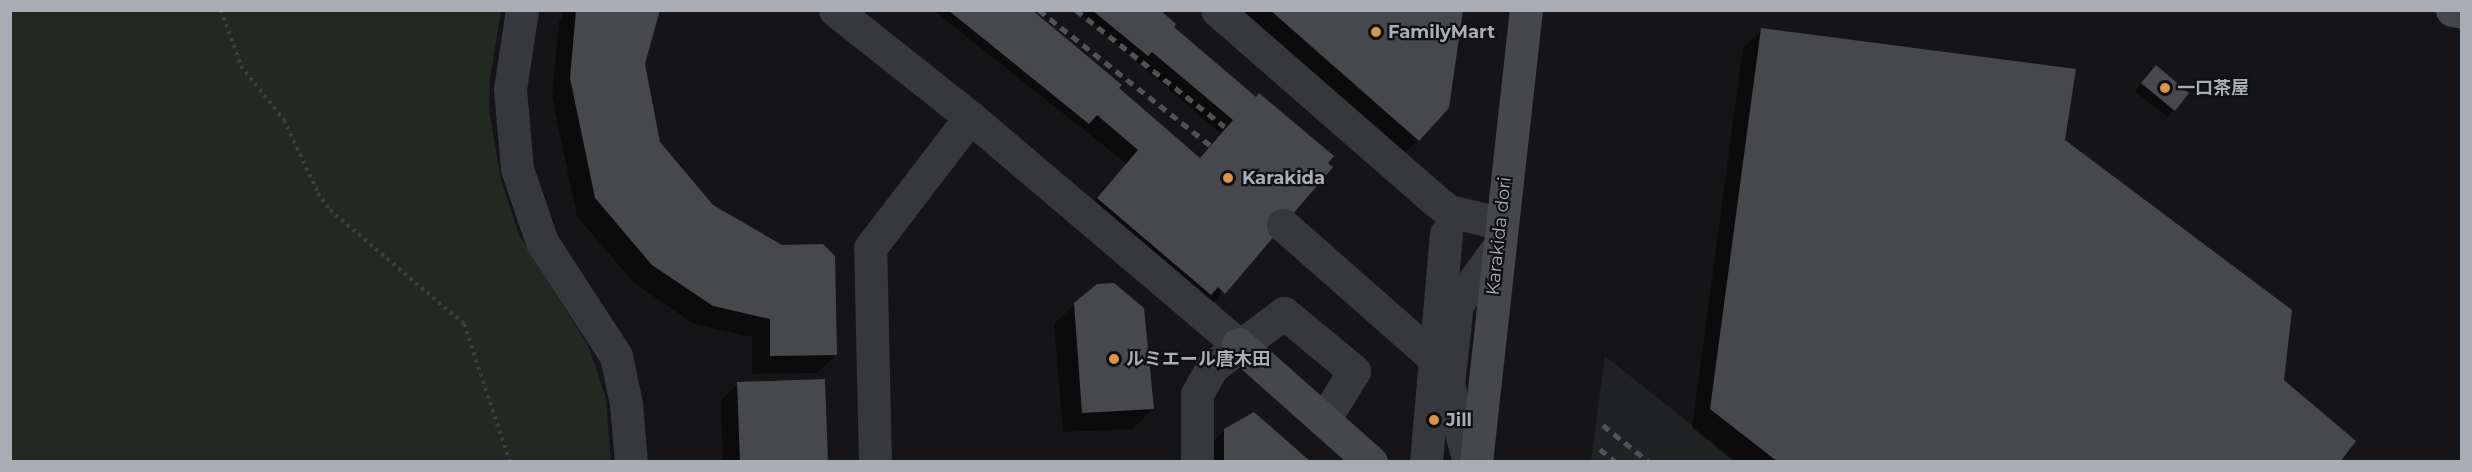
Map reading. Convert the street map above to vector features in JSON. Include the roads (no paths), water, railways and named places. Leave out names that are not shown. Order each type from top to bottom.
[{"type":"street","points":[[522,10],[510,89],[517,169],[542,242],[616,356],[626,404],[631,462]]},
{"type":"street","points":[[835,10],[970,117],[1238,344],[1371,462]]},
{"type":"street","points":[[1217,10],[1436,201],[1449,211],[1498,236],[1457,304],[1448,385],[1470,462]]},
{"type":"street","name":"Karakida dori","points":[[1476,462],[1498,236],[1526,10]]},
{"type":"street","points":[[2452,10],[2462,12]]},
{"type":"street","points":[[875,462],[870,249],[970,117]]},
{"type":"street","points":[[1283,225],[1436,360]]},
{"type":"street","points":[[1432,458],[1436,360],[1446,234]]},
{"type":"street","points":[[1197,462],[1197,394],[1212,367],[1238,344],[1284,313],[1354,371],[1324,420]]},
{"type":"railway","points":[[1039,10],[1210,145]]},
{"type":"railway","points":[[1076,10],[1225,127]]},
{"type":"railway","points":[[1603,425],[1649,462]]},
{"type":"railway","points":[[1600,449],[1616,462]]},
{"type":"place","name":"FamilyMart","points":[[1376,32]]},
{"type":"place","name":"一口茶屋","points":[[2165,88]]},
{"type":"place","name":"Karakida","points":[[1228,178]]},
{"type":"place","name":"ルミエール唐木田","points":[[1114,359]]},
{"type":"place","name":"Jill","points":[[1434,420]]}]
